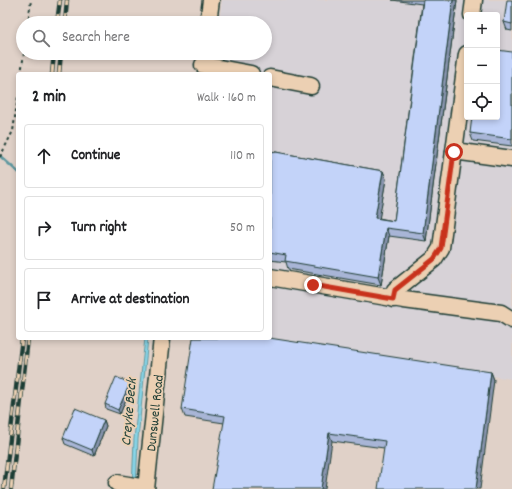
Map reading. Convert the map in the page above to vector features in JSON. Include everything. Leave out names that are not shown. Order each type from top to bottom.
[{"type":"street","points":[[209,16],[211,0]]},
{"type":"street","points":[[472,12],[474,0]]},
{"type":"street","points":[[203,64],[241,72]]},
{"type":"street","points":[[393,299],[395,290],[434,259],[441,248],[464,77]]},
{"type":"street","points":[[272,78],[311,86]]},
{"type":"street","points":[[454,152],[512,159]]},
{"type":"street","points":[[272,277],[393,299],[501,313],[512,320]]},
{"type":"street","name":"Dunswell Road","points":[[135,486],[155,392],[162,340]]},
{"type":"path","points":[[29,16],[31,0]]},
{"type":"path","points":[[21,72],[23,60]]},
{"type":"path","points":[[0,158],[13,132],[16,111]]},
{"type":"shaded area","points":[[222,0],[512,0],[512,379],[249,340],[272,340],[272,72],[215,72],[213,60],[272,60],[272,16],[220,16]]},
{"type":"water","points":[[145,340],[148,340],[138,439],[136,489],[132,489],[134,439]]},
{"type":"building","points":[[423,0],[453,0],[423,233],[386,228],[378,277],[285,261],[286,255],[272,252],[272,151],[383,171],[375,218],[394,221]]},
{"type":"building","points":[[507,0],[512,0],[512,24],[504,22]]},
{"type":"building","points":[[500,50],[512,52],[512,139],[470,133],[472,120],[500,120]]},
{"type":"building","points":[[272,338],[491,372],[476,489],[378,489],[385,441],[329,433],[321,489],[212,489],[225,416],[182,409],[193,340],[272,340]]},
{"type":"building","points":[[116,377],[130,383],[118,410],[105,404]]},
{"type":"building","points":[[75,408],[104,420],[92,450],[63,438]]},
{"type":"waterway","points":[[0,156],[16,170]]},
{"type":"railway","points":[[58,16],[60,0]]},
{"type":"railway","points":[[66,16],[67,0]]},
{"type":"railway","points":[[52,72],[53,60]]},
{"type":"railway","points":[[59,72],[60,60]]},
{"type":"railway","points":[[4,489],[22,340]]},
{"type":"railway","points":[[11,489],[28,340]]},
{"type":"route","points":[[313,285],[393,299],[395,290],[434,259],[441,248],[454,152]]},
{"type":"water label","name":"Creyke Beck","points":[[128,412]]}]
